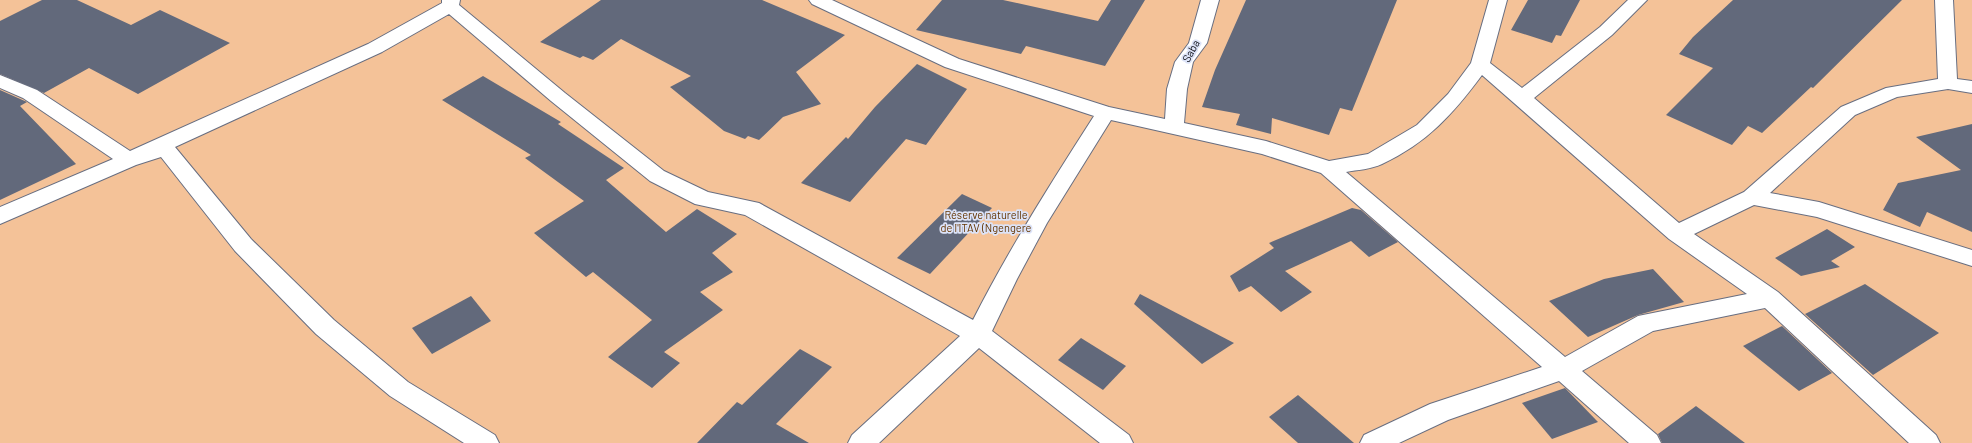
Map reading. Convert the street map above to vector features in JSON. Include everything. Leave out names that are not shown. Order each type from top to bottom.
[{"type":"street","points":[[818,0],[952,64],[1106,113],[1266,148],[1328,168],[1648,443]]},
{"type":"street","name":"Saba","points":[[1174,127],[1177,89],[1184,62],[1198,43],[1210,0]]},
{"type":"street","points":[[1328,168],[1374,160],[1424,130],[1455,98],[1480,64],[1498,0]]},
{"type":"street","points":[[1522,98],[1606,31],[1638,0]]},
{"type":"street","points":[[1944,0],[1948,83]]},
{"type":"street","points":[[0,216],[129,160],[375,48],[451,3],[558,97],[657,176],[703,199],[751,208],[978,334],[1120,443]]},
{"type":"street","points":[[1480,64],[1522,98],[1677,233],[1770,298],[1927,443]]},
{"type":"street","points":[[0,81],[30,94],[129,160]]},
{"type":"street","points":[[1677,233],[1752,197],[1848,112],[1893,92],[1948,83],[1972,87]]},
{"type":"street","points":[[861,443],[978,334],[1005,279],[1038,220],[1106,113]]},
{"type":"street","points":[[129,160],[165,149],[243,244],[325,327],[399,389],[486,443]]},
{"type":"street","points":[[1752,197],[1819,210],[1972,258]]},
{"type":"street","points":[[1372,443],[1439,412],[1564,370],[1647,323],[1770,298]]},
{"type":"green space","name":"Réserve naturelle de l'ITAV (Ngengere","points":[[0,0],[1972,0],[1972,443],[0,443]]},
{"type":"building","points":[[42,0],[77,0],[131,25],[160,10],[230,43],[138,94],[89,68],[44,93],[0,74],[0,21]]},
{"type":"building","points":[[601,0],[762,0],[845,35],[796,72],[821,104],[783,117],[759,140],[748,136],[745,139],[724,131],[670,87],[691,76],[621,39],[593,60],[583,56],[580,58],[540,42]]},
{"type":"building","points":[[942,0],[1003,0],[1098,21],[1111,0],[1145,0],[1105,66],[1026,46],[1021,54],[916,30]]},
{"type":"building","points":[[1246,0],[1397,0],[1352,111],[1340,108],[1329,135],[1272,118],[1271,134],[1236,125],[1240,114],[1202,107],[1215,70]]},
{"type":"building","points":[[1528,0],[1580,0],[1561,36],[1556,35],[1552,43],[1511,30]]},
{"type":"building","points":[[1733,0],[1902,0],[1813,88],[1811,87],[1762,133],[1748,126],[1732,145],[1666,115],[1713,68],[1679,54],[1693,37]]},
{"type":"building","points":[[917,64],[967,89],[926,145],[906,139],[850,202],[801,183],[846,137],[848,139],[875,107]]},
{"type":"building","points":[[483,76],[561,122],[558,124],[624,168],[606,180],[666,232],[697,209],[737,234],[712,253],[733,272],[700,292],[723,310],[664,352],[680,363],[652,388],[608,357],[652,320],[593,272],[586,277],[534,233],[584,201],[525,158],[531,155],[442,100]]},
{"type":"building","points":[[0,90],[27,102],[20,106],[76,164],[0,200]]},
{"type":"building","points":[[1972,124],[1972,232],[1927,212],[1920,227],[1883,210],[1898,183],[1961,170],[1916,137]]},
{"type":"building","points":[[962,194],[992,208],[930,274],[897,258]]},
{"type":"building","points":[[1352,208],[1361,210],[1398,242],[1369,257],[1351,241],[1285,271],[1312,292],[1281,312],[1251,286],[1239,292],[1230,276],[1274,248],[1269,243]]},
{"type":"building","points":[[1827,229],[1855,247],[1831,261],[1840,267],[1801,276],[1775,258]]},
{"type":"building","points":[[1653,269],[1684,302],[1638,315],[1588,337],[1549,301],[1604,279]]},
{"type":"building","points":[[1865,284],[1939,333],[1873,375],[1805,314]]},
{"type":"building","points":[[1140,294],[1234,343],[1202,364],[1134,304]]},
{"type":"building","points":[[471,296],[491,321],[432,354],[412,328]]},
{"type":"building","points":[[1782,326],[1832,373],[1799,391],[1743,346]]},
{"type":"building","points":[[1081,338],[1126,366],[1103,390],[1058,360]]},
{"type":"building","points":[[800,349],[832,367],[776,424],[809,443],[697,443],[737,402],[742,405]]},
{"type":"building","points":[[1565,388],[1598,422],[1552,439],[1522,403]]},
{"type":"building","points":[[1298,395],[1354,443],[1298,443],[1269,417]]},
{"type":"building","points":[[1696,406],[1745,443],[1662,443],[1658,434]]}]
